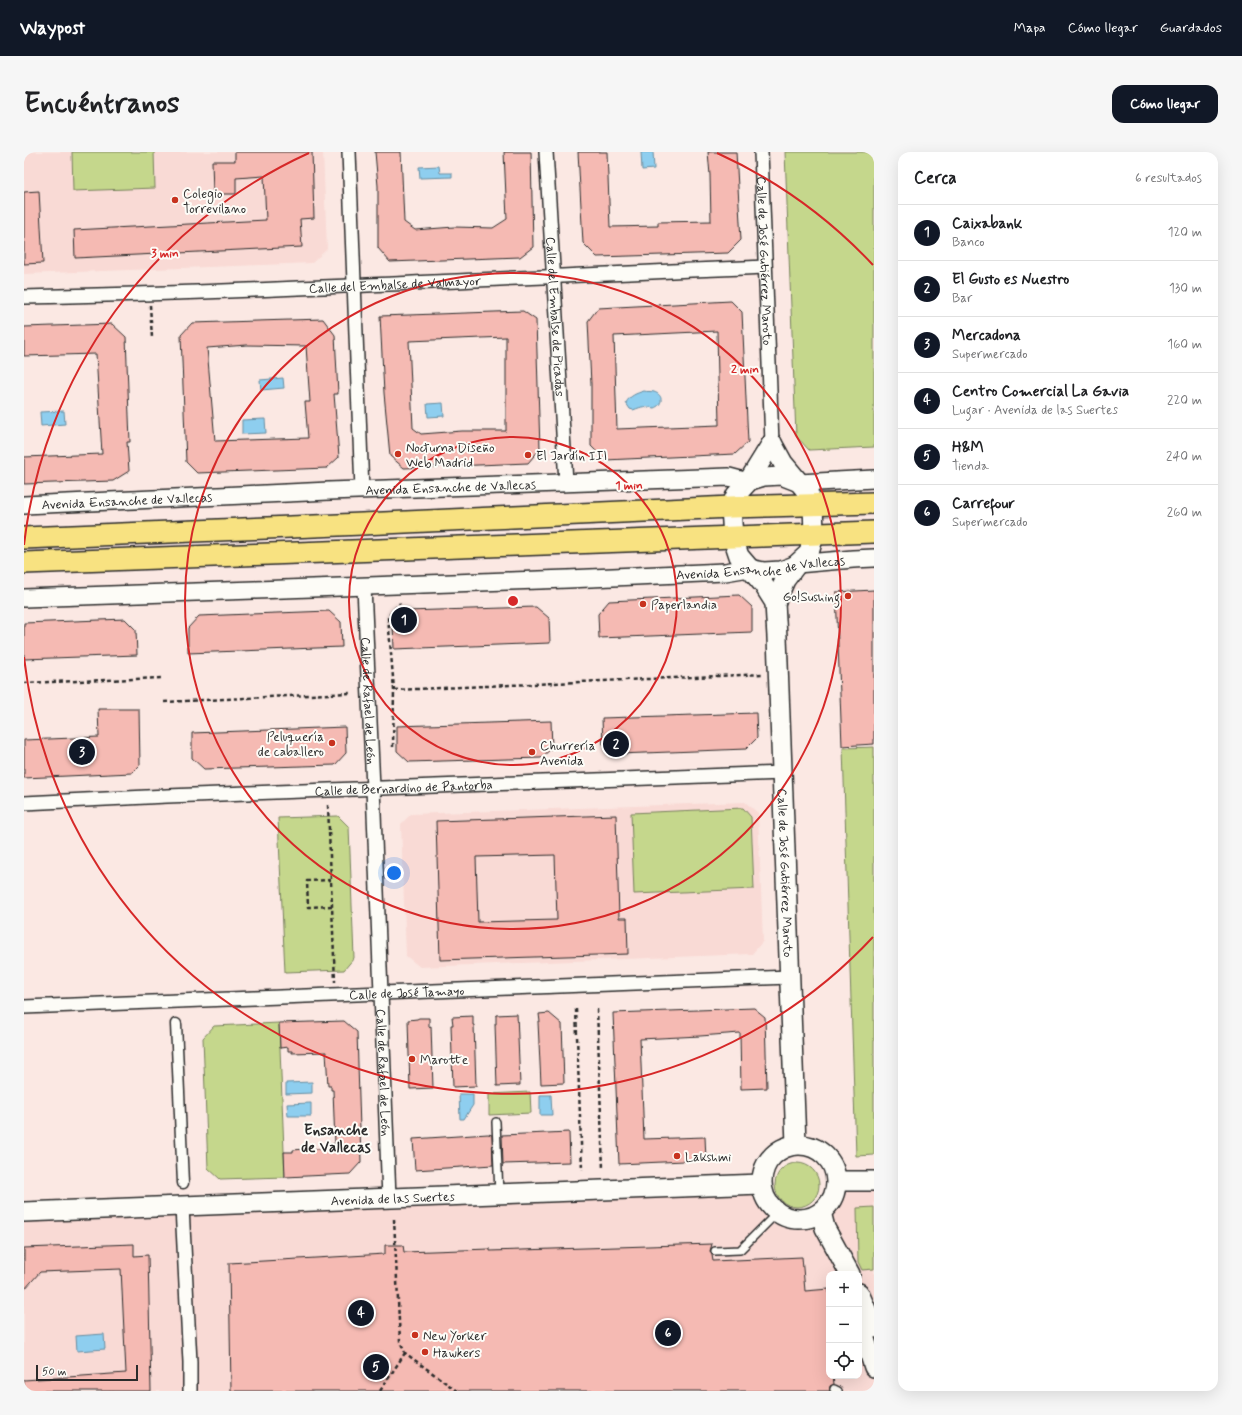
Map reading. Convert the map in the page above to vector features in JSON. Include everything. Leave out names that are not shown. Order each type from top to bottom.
[{"type":"main road","points":[[731,507],[736,495],[748,482],[772,443]]},
{"type":"main road","name":"Calle de José Gutiérrez Maroto","points":[[772,443],[783,463],[808,493],[813,504],[814,535],[809,553],[797,564],[785,580],[775,603]]},
{"type":"main road","points":[[24,538],[731,507],[874,503]]},
{"type":"main road","name":"Calle de José Gutiérrez Maroto","points":[[731,507],[732,538],[739,556],[763,584],[775,603],[778,637],[778,673],[796,1144]]},
{"type":"main road","name":"Avenida Ensanche de Vallecas","points":[[24,563],[874,532]]},
{"type":"main road","points":[[796,1144],[811,1146],[824,1154],[833,1166],[837,1181],[835,1193],[830,1203],[813,1216],[795,1219],[777,1213],[769,1205],[763,1195],[761,1184],[763,1169],[770,1156],[782,1148],[796,1144]]},
{"type":"main road","points":[[837,1181],[874,1180]]},
{"type":"main road","name":"Avenida de las Suertes","points":[[24,1212],[761,1184]]},
{"type":"main road","points":[[813,1216],[835,1271]]},
{"type":"main road","points":[[813,1216],[825,1228],[848,1271]]},
{"type":"main road","points":[[861,1307],[863,1325],[874,1367]]},
{"type":"street","points":[[349,152],[362,490]]},
{"type":"street","name":"Calle del Embalse de Picadas","points":[[546,152],[566,482]]},
{"type":"street","name":"Calle de José Gutiérrez Maroto","points":[[761,152],[772,443]]},
{"type":"street","name":"Calle del Embalse de Valmayor","points":[[24,297],[150,295],[354,287],[554,276],[765,267]]},
{"type":"street","points":[[748,482],[764,476],[781,476],[799,484],[874,479]]},
{"type":"street","name":"Avenida Ensanche de Vallecas","points":[[24,505],[566,482],[729,477],[748,482]]},
{"type":"street","name":"Avenida Ensanche de Vallecas","points":[[24,598],[696,574],[725,572],[749,568],[764,571],[781,570],[797,564],[874,558]]},
{"type":"street","name":"Calle de Rafael de León","points":[[364,587],[389,1198]]},
{"type":"street","name":"Calle de Bernardino de Pantorba","points":[[24,803],[782,773]]},
{"type":"street","name":"Calle de José Tamayo","points":[[24,1007],[790,977]]},
{"type":"street","points":[[176,1024],[183,1183]]},
{"type":"street","points":[[182,1207],[190,1362],[190,1391]]},
{"type":"lane","points":[[496,1122],[499,1194]]},
{"type":"lane","points":[[715,1251],[740,1250],[777,1213]]},
{"type":"path","points":[[150,295],[152,338]]},
{"type":"path","points":[[393,747],[394,690],[388,617],[400,603]]},
{"type":"path","points":[[394,690],[778,673]]},
{"type":"path","points":[[24,683],[163,678]]},
{"type":"path","points":[[164,702],[350,693]]},
{"type":"path","points":[[328,805],[335,982]]},
{"type":"path","points":[[331,880],[307,881],[308,907],[332,906]]},
{"type":"path","points":[[576,1009],[582,1170]]},
{"type":"path","points":[[597,1009],[603,1169]]},
{"type":"path","points":[[394,1219],[400,1341],[405,1354],[457,1391]]},
{"type":"path","points":[[380,1391],[405,1354]]},
{"type":"shaded area","name":"Colegio Torrevilano","points":[[24,152],[323,152],[327,249],[312,263],[24,274]]},
{"type":"shaded area","points":[[745,802],[758,813],[763,941],[752,954],[420,967],[406,956],[401,824],[411,814]]},
{"type":"shaded area","points":[[837,1181],[874,1181],[874,1391],[24,1391],[24,1212],[761,1184],[763,1195],[769,1205],[777,1213],[786,1217],[805,1219],[813,1217],[821,1212],[830,1203],[835,1193]]},
{"type":"green space","points":[[72,152],[154,152],[155,188],[73,191]]},
{"type":"green space","points":[[785,152],[874,152],[874,447],[809,450],[796,436]]},
{"type":"green space","points":[[874,747],[874,1155],[856,1156],[843,748]]},
{"type":"green space","points":[[743,808],[751,817],[754,889],[634,894],[631,813]]},
{"type":"green space","points":[[338,816],[349,827],[354,958],[344,970],[285,972],[278,818]]},
{"type":"green space","points":[[279,1023],[285,1177],[220,1179],[208,1168],[203,1038],[214,1026]]},
{"type":"green space","points":[[530,1092],[531,1113],[489,1115],[489,1094]]},
{"type":"green space","points":[[797,1163],[809,1167],[815,1173],[819,1185],[815,1197],[809,1203],[797,1207],[785,1203],[779,1197],[775,1185],[779,1173],[785,1167]]},
{"type":"green space","points":[[874,1207],[874,1269],[862,1270],[858,1262],[857,1208]]},
{"type":"water","points":[[641,152],[653,152],[654,169],[642,170]]},
{"type":"water","points":[[439,166],[440,173],[452,173],[452,177],[420,178],[419,167]]},
{"type":"water","points":[[283,378],[284,388],[261,390],[260,380]]},
{"type":"water","points":[[644,391],[657,393],[661,398],[659,405],[654,408],[644,407],[633,410],[630,409],[626,403],[629,398]]},
{"type":"water","points":[[443,403],[444,416],[428,417],[427,404]]},
{"type":"water","points":[[64,411],[65,424],[41,426],[40,412]]},
{"type":"water","points":[[265,419],[266,433],[242,434],[242,420]]},
{"type":"water","points":[[312,1082],[312,1093],[286,1094],[286,1083]]},
{"type":"water","points":[[459,1094],[473,1094],[473,1105],[464,1119],[460,1119]]},
{"type":"water","points":[[540,1095],[551,1095],[552,1115],[540,1115]]},
{"type":"water","points":[[311,1103],[311,1116],[288,1116],[287,1104]]},
{"type":"water","points":[[104,1334],[105,1349],[77,1351],[76,1336]]},
{"type":"building","points":[[235,152],[312,152],[314,218],[300,219],[302,247],[75,258],[74,230],[266,220],[264,176],[236,178],[236,194],[213,194],[212,161],[235,161]]},
{"type":"building","points":[[375,152],[401,152],[404,222],[415,230],[454,227],[493,228],[507,219],[504,152],[531,152],[533,247],[520,257],[390,262],[378,248],[378,186]]},
{"type":"building","points":[[578,152],[607,152],[610,227],[658,226],[658,222],[711,221],[708,152],[736,152],[741,240],[728,253],[597,257],[583,243]]},
{"type":"building","points":[[39,191],[43,263],[24,264],[24,192]]},
{"type":"building","points":[[731,301],[742,312],[748,442],[735,454],[605,460],[591,446],[591,384],[588,321],[598,308]],"holes":[[[717,331],[719,425],[617,429],[614,336]]]},
{"type":"building","points":[[523,311],[536,320],[540,449],[528,463],[404,468],[390,456],[384,393],[380,316]],"holes":[[[506,337],[506,431],[462,431],[421,434],[413,428],[409,341]]]},
{"type":"building","points":[[323,319],[335,335],[338,394],[334,394],[339,457],[327,468],[197,473],[186,462],[181,335],[192,323]],"holes":[[[247,345],[306,346],[310,402],[305,402],[308,438],[215,441],[207,348]]]},
{"type":"building","points":[[112,324],[126,337],[130,442],[127,442],[129,471],[113,481],[24,484],[24,457],[102,454],[96,354],[24,356],[24,327]]},
{"type":"building","points":[[874,590],[874,744],[842,746],[836,592]]},
{"type":"building","points":[[739,595],[752,607],[752,632],[599,638],[598,614],[609,601]]},
{"type":"building","points":[[536,607],[549,618],[550,643],[394,649],[393,624],[406,611]]},
{"type":"building","points":[[329,611],[341,622],[342,647],[188,653],[188,628],[199,616]]},
{"type":"building","points":[[125,619],[136,630],[137,655],[24,659],[24,623]]},
{"type":"building","points":[[98,709],[139,709],[140,765],[132,773],[24,778],[24,740],[99,737]]},
{"type":"building","points":[[756,713],[757,738],[746,749],[619,754],[603,744],[602,718]]},
{"type":"building","points":[[551,721],[552,748],[541,758],[409,762],[397,751],[397,726]]},
{"type":"building","points":[[345,727],[346,753],[335,765],[204,769],[192,758],[192,733]]},
{"type":"building","points":[[616,815],[619,918],[627,918],[628,954],[440,960],[436,821]],"holes":[[[555,855],[557,920],[478,922],[476,857]]]},
{"type":"building","points":[[754,1008],[765,1017],[767,1088],[741,1089],[740,1033],[640,1039],[644,1139],[705,1137],[706,1160],[619,1164],[613,1013]]},
{"type":"building","points":[[549,1013],[562,1024],[564,1083],[541,1084],[538,1022],[540,1022],[539,1014]]},
{"type":"building","points":[[517,1014],[520,1085],[497,1086],[496,1015]]},
{"type":"building","points":[[473,1016],[476,1086],[453,1087],[452,1017]]},
{"type":"building","points":[[429,1018],[429,1027],[431,1026],[433,1088],[410,1089],[408,1020]]},
{"type":"building","points":[[344,1021],[357,1032],[361,1162],[350,1174],[285,1177],[284,1152],[293,1152],[293,1150],[305,1149],[332,1149],[332,1144],[335,1144],[333,1090],[331,1090],[331,1086],[328,1086],[326,1052],[292,1053],[292,1051],[288,1051],[288,1047],[280,1048],[279,1023]]},
{"type":"building","points":[[569,1132],[570,1162],[503,1164],[502,1135]]},
{"type":"building","points":[[488,1134],[492,1135],[493,1165],[415,1170],[413,1139]]},
{"type":"building","points":[[134,1244],[134,1256],[148,1255],[151,1391],[24,1391],[24,1380],[126,1373],[121,1269],[40,1272],[24,1290],[24,1248]]},
{"type":"building","points":[[712,1244],[710,1251],[713,1261],[802,1257],[805,1291],[826,1289],[826,1379],[833,1379],[834,1384],[830,1386],[830,1391],[231,1391],[229,1263],[385,1254],[385,1245],[403,1245],[404,1252],[490,1249],[490,1251]]},
{"type":"place","name":"Colegio Torrevilano","points":[[175,200]]},
{"type":"place","name":"Nocturna Diseño Web Madrid","points":[[398,454]]},
{"type":"place","name":"El Jardín III","points":[[528,455]]},
{"type":"place","name":"Go!Sushing","points":[[848,596]]},
{"type":"place","name":"Paperlandia","points":[[643,604]]},
{"type":"place","name":"Caixabank","points":[[404,620]]},
{"type":"place","name":"Peluquería de caballero","points":[[332,743]]},
{"type":"place","name":"El Gusto es Nuestro","points":[[616,744]]},
{"type":"place","name":"Mercadona","points":[[82,752]]},
{"type":"place","name":"Churrería Avenida","points":[[532,752]]},
{"type":"place","name":"Marotte","points":[[412,1059]]},
{"type":"place","name":"Lakshmi","points":[[677,1156]]},
{"type":"place","name":"Centro Comercial La Gavia","points":[[361,1313]]},
{"type":"place","name":"Carrefour","points":[[668,1333]]},
{"type":"place","name":"New Yorker","points":[[415,1335]]},
{"type":"place","name":"Hawkers","points":[[425,1352]]},
{"type":"place","name":"H&M","points":[[376,1367]]},
{"type":"district","name":"Ensanche de Vallecas","points":[[336,1138]]}]
